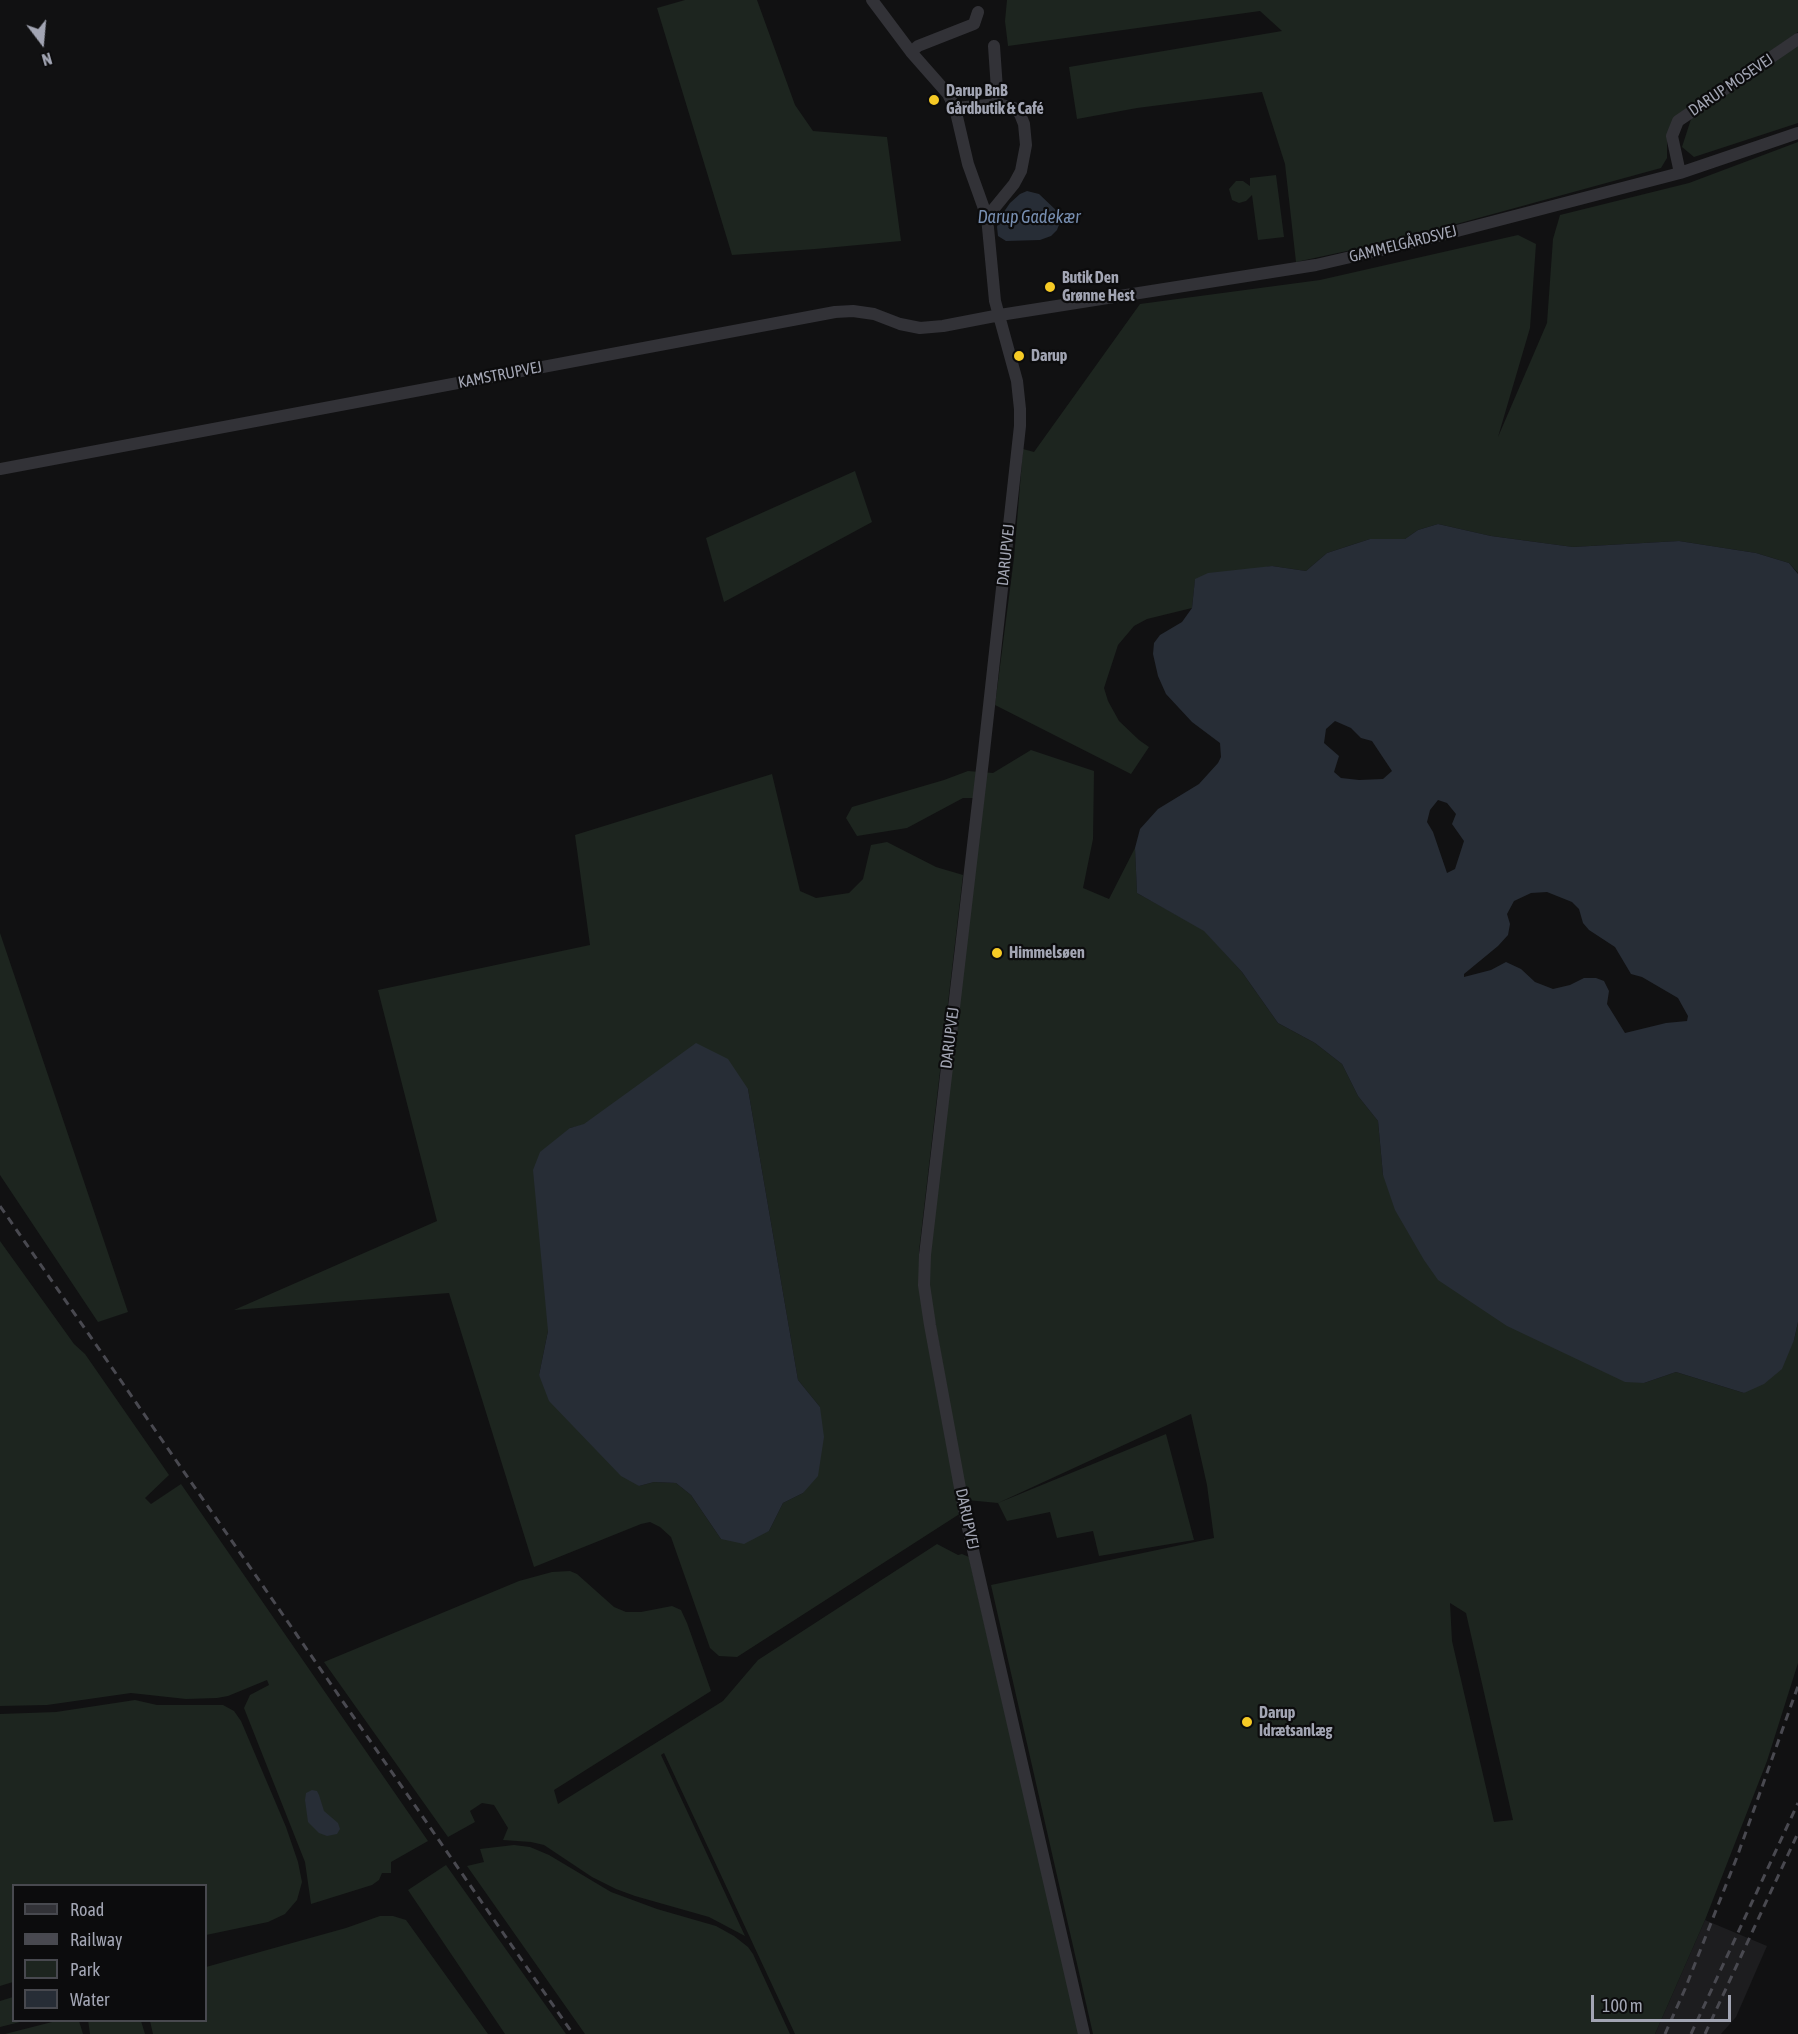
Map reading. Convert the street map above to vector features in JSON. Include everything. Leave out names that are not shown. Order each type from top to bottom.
[{"type":"street","name":"DARUPVEJ","points":[[872,0],[911,52],[948,94],[955,108],[968,164],[987,217],[995,301],[1017,381],[1020,426],[925,1255],[924,1285],[965,1515],[1084,2034]]},
{"type":"street","points":[[911,52],[918,46],[974,24],[978,12]]},
{"type":"street","name":"DARUP MOSEVEJ","points":[[1680,173],[1672,136],[1678,121],[1798,39]]},
{"type":"street","points":[[994,46],[998,104]]},
{"type":"street","points":[[955,108],[998,104],[1014,108],[1020,114],[1024,124],[1026,144],[1021,171],[1014,184],[987,217]]},
{"type":"street","name":"GAMMELGÅRDSVEJ","points":[[1000,315],[1185,287],[1343,259],[1680,173],[1798,132]]},
{"type":"street","name":"KAMSTRUPVEJ","points":[[0,469],[835,312],[853,311],[874,314],[900,324],[920,328],[1000,315]]},
{"type":"shaded area","points":[[1705,1920],[1767,1946],[1736,2017],[1721,2034],[1655,2034]]},
{"type":"green space","points":[[685,0],[757,0],[795,105],[813,131],[887,137],[901,241],[732,255],[657,8]]},
{"type":"green space","points":[[1007,0],[1798,0],[1798,32],[1676,116],[1667,135],[1667,158],[1661,168],[1398,240],[1296,262],[1285,164],[1262,92],[1137,108],[1077,119],[1069,67],[1282,31],[1260,11],[1008,46],[1005,21]]},
{"type":"green space","points":[[1798,45],[1798,123],[1694,157],[1682,147],[1692,116]]},
{"type":"green space","points":[[1798,142],[1798,573],[1789,563],[1756,553],[1679,541],[1573,547],[1491,536],[1438,524],[1418,530],[1405,539],[1370,539],[1327,553],[1306,571],[1272,566],[1195,580],[1192,608],[1147,619],[1134,626],[1118,645],[1104,688],[1119,721],[1149,747],[1131,774],[995,705],[1014,558],[1023,449],[1034,452],[1140,304],[1320,280],[1518,235],[1536,244],[1530,328],[1498,437],[1547,323],[1553,239],[1560,215],[1689,183]]},
{"type":"green space","points":[[1276,175],[1284,237],[1258,240],[1252,195],[1246,201],[1239,203],[1232,200],[1229,189],[1236,181],[1243,181],[1250,186],[1250,178]]},
{"type":"green space","points":[[855,471],[872,522],[724,602],[706,538]]},
{"type":"green space","points":[[1031,750],[1094,771],[1093,839],[1083,888],[1109,899],[1135,848],[1137,893],[1204,930],[1242,972],[1278,1023],[1315,1043],[1342,1064],[1358,1096],[1378,1121],[1383,1175],[1644,1383],[1676,1372],[1744,1393],[1794,1340],[1798,1322],[1798,1663],[1767,1761],[1705,1920],[1655,2034],[1093,2034],[991,1585],[1214,1538],[1207,1485],[1191,1414],[998,1503],[967,1500],[929,1288],[929,1258],[983,798],[963,798],[907,828],[857,836],[846,818],[852,807],[968,771],[993,773]],"holes":[[[1450,1603],[1466,1613],[1513,1820],[1494,1822],[1452,1641]]]},
{"type":"green space","points":[[772,774],[800,891],[816,898],[849,893],[863,879],[871,845],[887,842],[936,867],[963,875],[919,1251],[919,1280],[961,1513],[737,1657],[719,1656],[710,1648],[671,1537],[650,1522],[534,1567],[449,1293],[234,1310],[437,1221],[378,990],[590,945],[575,835]],"holes":[[[748,1089],[798,1380],[820,1407],[803,1493],[783,1503],[769,1531],[721,1539],[691,1495],[676,1483],[654,1482],[639,1486],[539,1375],[548,1331],[570,1128]]]},
{"type":"green space","points":[[0,933],[128,1312],[98,1322],[0,1175]]},
{"type":"green space","points":[[0,1241],[74,1344],[85,1354],[169,1475],[145,1498],[151,1504],[181,1484],[428,1841],[391,1862],[391,1873],[382,1873],[379,1880],[372,1885],[311,1904],[305,1862],[244,1708],[250,1695],[269,1685],[267,1680],[228,1696],[217,1698],[186,1699],[131,1693],[47,1705],[0,1706]]},
{"type":"green space","points":[[1166,1434],[1194,1540],[1099,1556],[1093,1531],[1057,1538],[1050,1512],[1007,1521],[998,1503]]},
{"type":"green space","points":[[937,1544],[958,1555],[969,1557],[1079,2034],[795,2034],[664,1753],[661,1755],[745,1936],[709,1917],[616,1889],[592,1877],[544,1845],[503,1840],[508,1828],[494,1805],[482,1803],[470,1811],[475,1822],[448,1837],[324,1662],[519,1581],[552,1572],[570,1571],[577,1574],[614,1607],[626,1612],[641,1612],[672,1606],[681,1610],[711,1691],[554,1790],[558,1804],[723,1701],[758,1660]]},
{"type":"green space","points":[[135,1700],[157,1705],[223,1705],[234,1711],[241,1721],[286,1827],[298,1862],[302,1882],[297,1900],[285,1914],[268,1922],[207,1935],[207,1884],[12,1884],[12,1982],[0,1986],[0,1714],[56,1712]]},
{"type":"green space","points":[[514,1845],[530,1847],[549,1855],[611,1892],[657,1909],[716,1926],[734,1936],[753,1954],[790,2034],[585,2034],[467,1866],[484,1862],[480,1849]]},
{"type":"green space","points":[[446,1865],[566,2034],[505,2034],[408,1890]]},
{"type":"green space","points":[[380,1916],[393,1916],[406,1920],[488,2034],[153,2034],[150,2022],[207,2022],[207,1967],[346,1928]]},
{"type":"green space","points":[[12,1997],[12,2022],[20,2022],[0,2027],[0,2001]]},
{"type":"green space","points":[[52,2022],[79,2022],[83,2034],[5,2034]]},
{"type":"green space","points":[[88,2022],[141,2022],[145,2034],[90,2034]]},
{"type":"water","name":"Darup Gadekær","points":[[1027,191],[1039,194],[1058,212],[1060,222],[1057,230],[1051,236],[1040,240],[1006,241],[998,236],[999,219],[1010,203]]},
{"type":"water","points":[[1438,524],[1491,536],[1573,547],[1679,541],[1756,553],[1789,563],[1798,574],[1798,1322],[1794,1340],[1782,1369],[1764,1384],[1744,1393],[1676,1372],[1644,1383],[1625,1382],[1507,1326],[1438,1280],[1395,1210],[1383,1175],[1378,1121],[1358,1096],[1342,1064],[1315,1043],[1278,1023],[1242,972],[1204,931],[1137,893],[1135,848],[1140,829],[1158,809],[1199,784],[1221,757],[1220,743],[1192,722],[1166,694],[1158,676],[1153,654],[1154,643],[1160,635],[1182,622],[1192,608],[1195,579],[1208,573],[1272,566],[1306,571],[1327,553],[1370,539],[1405,539],[1418,530]],"holes":[[[1335,721],[1351,728],[1361,738],[1372,741],[1392,771],[1383,779],[1359,780],[1341,778],[1334,772],[1339,756],[1324,743],[1326,729]],[[1438,800],[1447,803],[1456,814],[1452,824],[1464,841],[1455,869],[1447,873],[1433,832],[1427,822],[1430,810]],[[1547,892],[1572,902],[1579,909],[1583,923],[1589,930],[1615,947],[1631,974],[1642,977],[1678,998],[1688,1016],[1687,1021],[1666,1023],[1625,1033],[1607,1004],[1609,991],[1604,981],[1596,978],[1584,978],[1570,985],[1553,989],[1535,982],[1521,969],[1506,962],[1491,970],[1464,977],[1464,974],[1508,935],[1510,924],[1507,914],[1514,901],[1531,893]]]},
{"type":"water","points":[[696,1043],[728,1059],[748,1089],[798,1380],[820,1407],[824,1437],[818,1476],[803,1493],[783,1503],[769,1531],[744,1544],[721,1539],[691,1495],[676,1483],[654,1482],[639,1486],[621,1476],[549,1401],[539,1375],[548,1331],[533,1170],[540,1152],[570,1128],[584,1124]]},
{"type":"water","points":[[312,1790],[317,1791],[324,1811],[338,1823],[340,1829],[337,1834],[327,1836],[319,1833],[308,1822],[305,1800],[306,1793]]},
{"type":"railway","points":[[0,1206],[573,2034]]},
{"type":"railway","points":[[1665,2034],[1737,1857],[1798,1686]]},
{"type":"railway","points":[[1691,2034],[1798,1803]]},
{"type":"railway","points":[[1705,2034],[1798,1833]]},
{"type":"place","name":"Darup BnB Gårdbutik & Café","points":[[934,100]]},
{"type":"place","name":"Butik Den Grønne Hest","points":[[1050,287]]},
{"type":"place","name":"Darup","points":[[1019,356]]},
{"type":"place","name":"Himmelsøen","points":[[997,953]]},
{"type":"place","name":"Darup Idrætsanlæg","points":[[1247,1722]]}]
